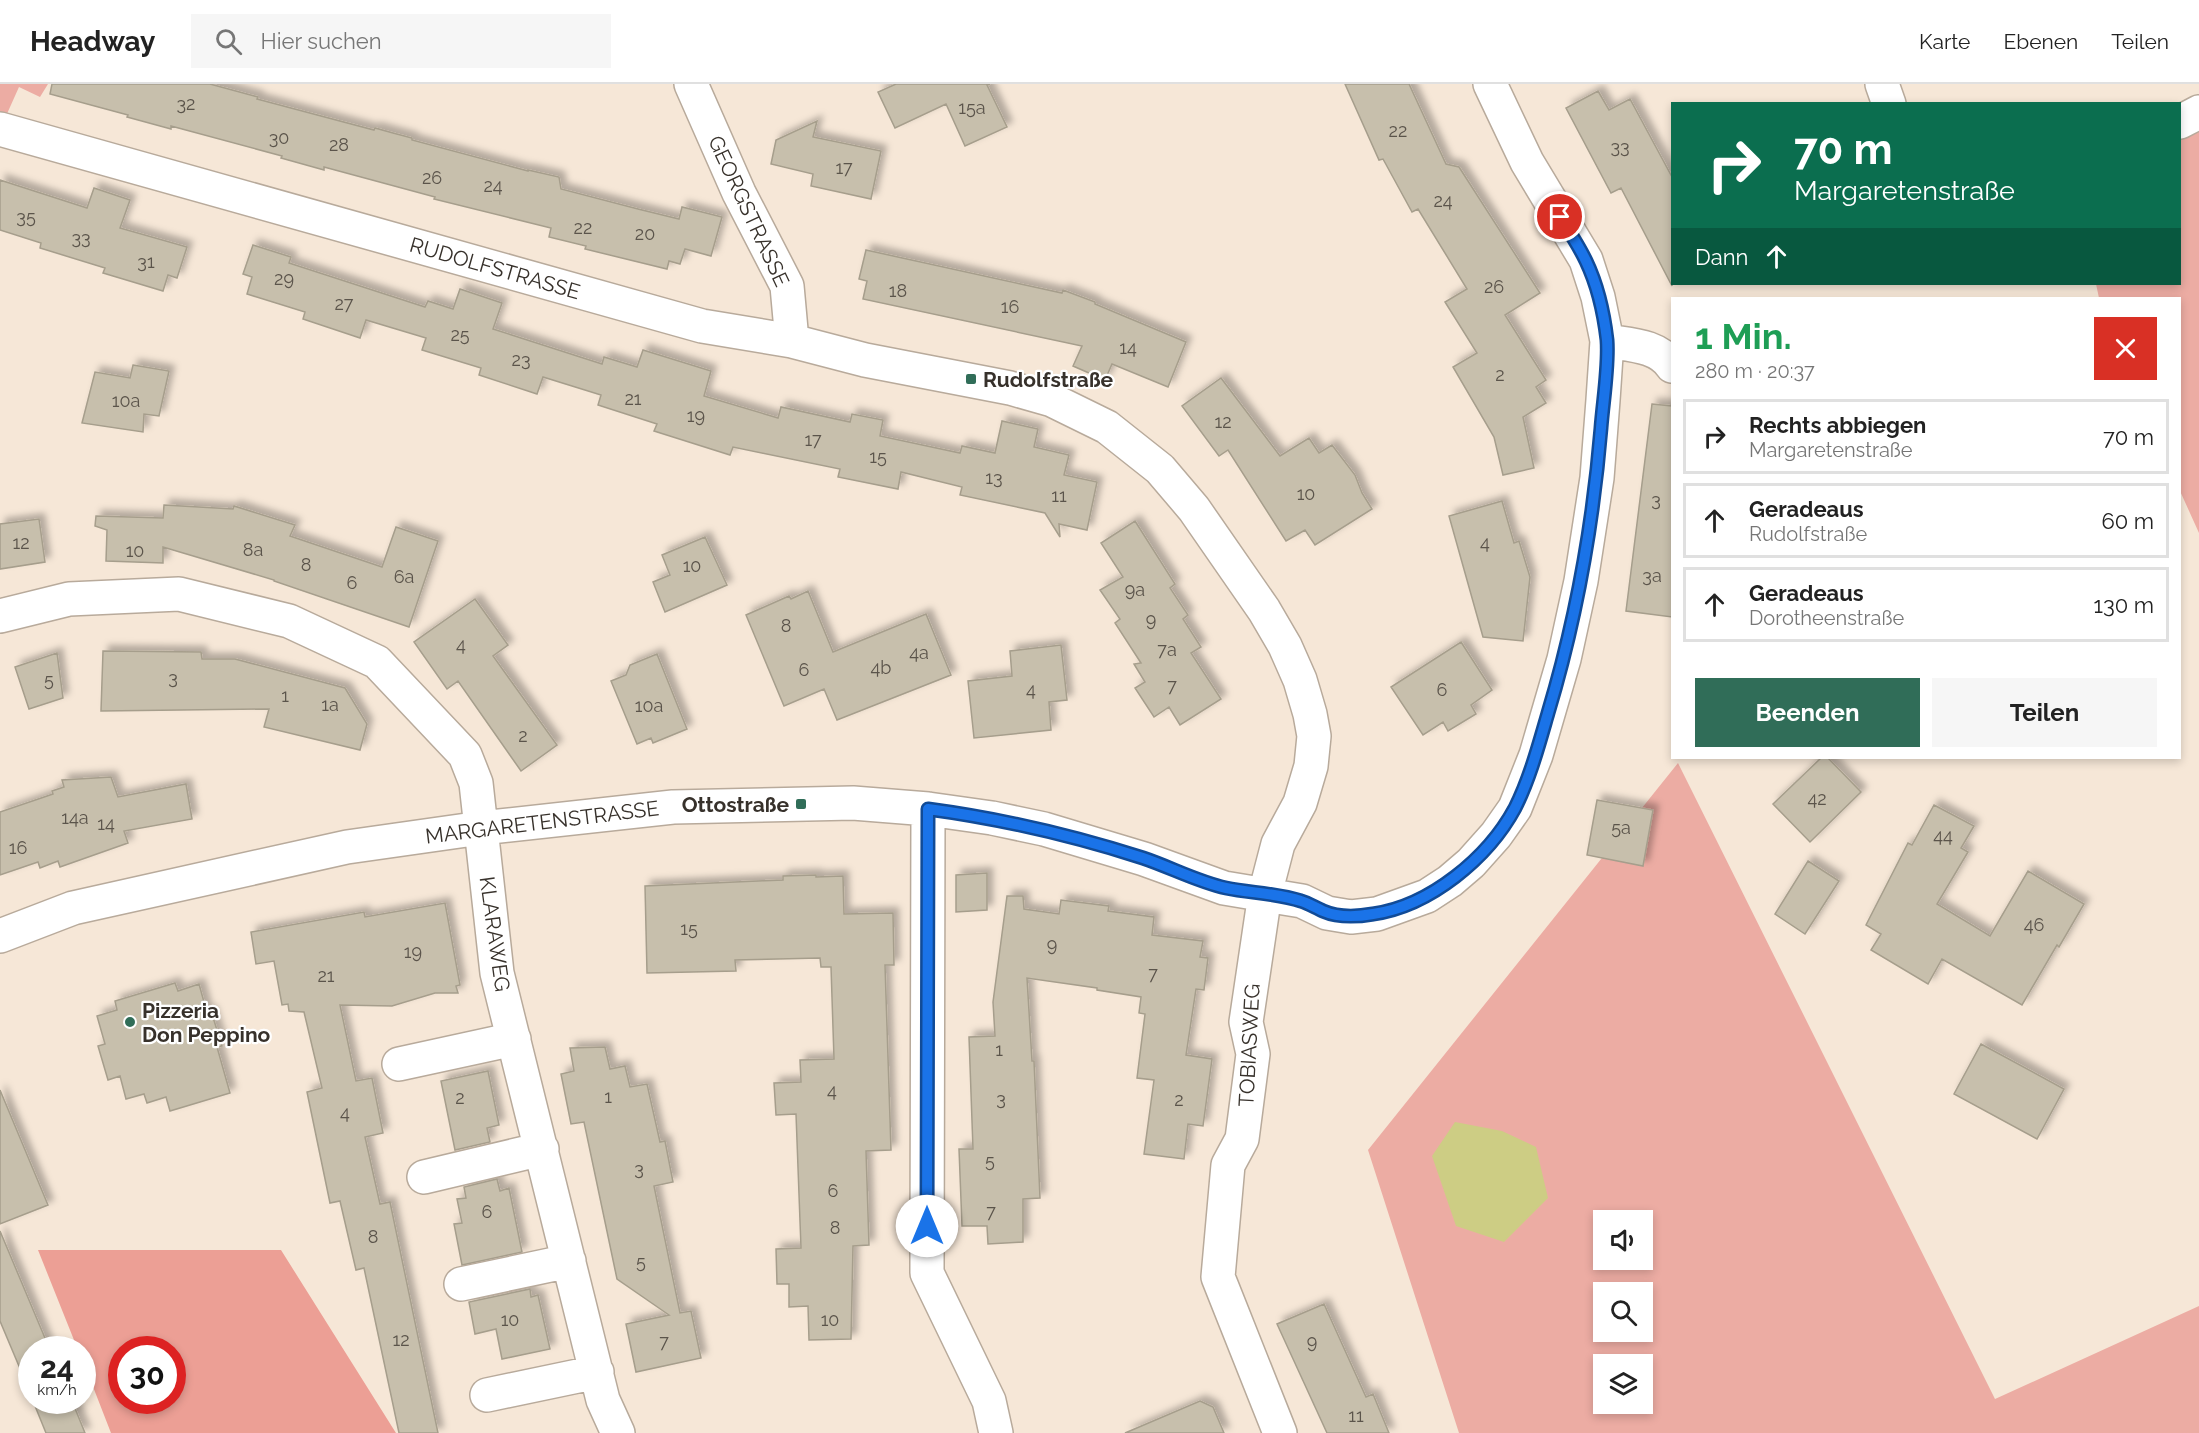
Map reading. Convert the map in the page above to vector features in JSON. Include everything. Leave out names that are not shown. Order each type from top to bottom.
[{"type":"street","name":"GEORGSTRASSE","points":[[691,84],[739,193],[787,286],[792,341]]},
{"type":"street","points":[[1265,894],[1302,901],[1327,913],[1351,917],[1377,914],[1399,907],[1426,896],[1450,881],[1471,863],[1496,835],[1515,808],[1536,754],[1564,659],[1581,581],[1596,478],[1607,341],[1598,297],[1586,260],[1527,162],[1490,84]]},
{"type":"street","points":[[1882,84],[1888,102]]},
{"type":"street","points":[[2181,121],[2199,112]]},
{"type":"street","name":"RUDOLFSTRASSE","points":[[0,129],[702,326],[792,341],[865,360],[1010,388],[1052,400],[1107,427],[1160,469],[1194,509],[1263,610],[1285,646],[1300,680],[1314,736],[1311,766],[1300,803],[1278,844],[1265,894]]},
{"type":"street","points":[[1607,341],[1653,350],[1668,359],[1671,364]]},
{"type":"street","points":[[0,616],[69,600],[179,594],[289,621],[377,662],[465,755],[476,783],[481,828]]},
{"type":"street","name":"MARGARETENSTRASSE","points":[[0,936],[73,908],[347,847],[481,828],[674,807],[853,803],[928,809],[992,818],[1044,829],[1144,859],[1224,888],[1265,894]]},
{"type":"street","points":[[928,809],[927,1273],[988,1401],[996,1433]]},
{"type":"street","name":"KLARAWEG","points":[[481,828],[497,973],[603,1400],[618,1433]]},
{"type":"street","name":"TOBIASWEG","points":[[1265,894],[1246,1022],[1253,1054],[1242,1139],[1228,1165],[1218,1277],[1280,1433]]},
{"type":"street","points":[[399,1064],[514,1039]]},
{"type":"street","points":[[424,1177],[542,1149]]},
{"type":"street","points":[[461,1284],[569,1261]]},
{"type":"street","points":[[487,1395],[597,1372]]},
{"type":"shaded area","points":[[0,84],[48,84],[40,97],[19,87],[6,116],[0,114]]},
{"type":"shaded area","points":[[2199,112],[2199,533],[2181,493],[2181,297],[2099,297],[2096,285],[2181,285],[2181,121]]},
{"type":"shaded area","points":[[1678,763],[1995,1399],[2199,1306],[2199,1433],[1459,1433],[1368,1150]]},
{"type":"shaded area","points":[[1455,1122],[1502,1131],[1536,1147],[1548,1198],[1504,1242],[1456,1226],[1432,1156]]},
{"type":"shaded area","points":[[38,1250],[281,1250],[396,1433],[111,1433],[96,1394],[96,1336],[72,1336]]},
{"type":"building","points":[[52,84],[210,84],[258,97],[257,99],[374,130],[375,128],[528,171],[559,177],[561,189],[679,219],[682,207],[722,217],[711,256],[685,249],[680,264],[669,261],[667,269],[585,249],[586,246],[549,237],[551,228],[434,199],[435,197],[324,167],[324,170],[281,158],[282,156],[171,126],[171,129],[50,94]]},
{"type":"building","points":[[896,84],[990,84],[987,85],[1007,127],[965,146],[946,104],[895,128],[878,92]]},
{"type":"building","points":[[1345,84],[1409,84],[1446,164],[1459,167],[1540,293],[1505,315],[1546,380],[1536,387],[1546,403],[1523,417],[1534,468],[1503,475],[1494,437],[1453,367],[1477,353],[1445,302],[1467,289],[1418,209],[1412,212],[1383,159],[1379,160]]},
{"type":"building","points":[[1598,91],[1609,110],[1630,99],[1671,175],[1671,284],[1621,188],[1611,193],[1566,108]]},
{"type":"building","points":[[817,121],[813,137],[881,151],[871,199],[811,186],[813,174],[771,164],[776,140]]},
{"type":"building","points":[[0,180],[87,208],[94,188],[130,200],[120,228],[187,247],[177,278],[168,275],[163,291],[103,273],[105,268],[40,248],[41,243],[0,230]]},
{"type":"building","points":[[253,245],[291,257],[289,263],[425,307],[428,301],[453,309],[460,289],[502,303],[493,329],[602,364],[604,357],[637,367],[643,350],[711,371],[704,396],[778,418],[781,407],[850,422],[852,414],[883,420],[880,436],[960,453],[962,446],[995,453],[1002,421],[1038,429],[1034,447],[1069,455],[1064,475],[1097,482],[1087,530],[1059,524],[1060,537],[1045,513],[960,495],[962,487],[901,472],[898,489],[838,477],[840,469],[733,447],[730,455],[654,431],[657,424],[598,405],[601,395],[543,377],[537,394],[479,375],[481,368],[422,350],[426,338],[366,320],[360,338],[303,319],[305,312],[247,294],[252,277],[243,274]]},
{"type":"building","points":[[866,250],[1062,293],[1063,290],[1186,342],[1168,387],[1112,364],[1105,380],[1073,366],[1082,346],[863,299],[867,281],[859,279]]},
{"type":"building","points":[[133,365],[169,371],[159,416],[144,414],[143,432],[82,423],[95,372],[130,378]]},
{"type":"building","points":[[1221,378],[1280,456],[1309,438],[1319,453],[1332,445],[1355,475],[1372,509],[1315,545],[1305,530],[1286,541],[1228,450],[1219,456],[1182,406]]},
{"type":"building","points":[[1652,404],[1671,406],[1671,617],[1626,611]]},
{"type":"building","points":[[1502,501],[1514,543],[1519,541],[1530,577],[1523,641],[1483,637],[1449,516]]},
{"type":"building","points":[[164,505],[233,509],[234,506],[295,525],[290,536],[382,567],[396,527],[438,541],[409,627],[274,580],[163,547],[163,563],[106,561],[107,530],[95,526],[96,516],[163,518]]},
{"type":"building","points":[[39,519],[45,562],[0,569],[0,524]]},
{"type":"building","points":[[1135,521],[1175,584],[1170,588],[1188,615],[1183,619],[1201,647],[1191,653],[1221,699],[1180,725],[1169,707],[1154,717],[1135,688],[1145,682],[1134,664],[1141,663],[1115,623],[1120,619],[1100,590],[1123,577],[1101,543]]},
{"type":"building","points":[[705,537],[727,585],[665,612],[653,582],[670,575],[662,555]]},
{"type":"building","points":[[808,591],[833,652],[926,614],[951,675],[837,720],[824,689],[784,706],[746,615],[789,596],[791,599]]},
{"type":"building","points":[[475,599],[508,645],[493,656],[557,745],[521,771],[458,681],[447,689],[414,642]]},
{"type":"building","points":[[1461,642],[1492,690],[1471,705],[1476,714],[1448,731],[1443,722],[1423,735],[1391,687]]},
{"type":"building","points":[[1061,645],[1067,700],[1049,702],[1051,730],[974,738],[968,681],[1012,676],[1010,651]]},
{"type":"building","points":[[103,651],[201,652],[202,659],[235,659],[345,688],[367,724],[360,750],[264,727],[269,709],[101,711]]},
{"type":"building","points":[[57,653],[63,698],[29,709],[15,667]]},
{"type":"building","points":[[657,654],[687,729],[653,743],[651,738],[637,744],[611,681],[626,675],[630,665]]},
{"type":"building","points":[[1820,759],[1829,759],[1861,792],[1810,842],[1773,804]]},
{"type":"building","points":[[111,777],[118,797],[186,784],[192,819],[124,831],[128,843],[60,867],[58,861],[40,868],[38,862],[0,875],[0,812],[53,794],[52,791],[64,787],[62,780]]},
{"type":"building","points":[[1597,800],[1653,810],[1643,866],[1587,855]]},
{"type":"building","points":[[1934,805],[1974,826],[1961,848],[1968,852],[1937,904],[1990,936],[2028,871],[2084,904],[2022,1005],[1942,959],[1928,984],[1871,950],[1881,934],[1866,925],[1908,843],[1912,845]]},
{"type":"building","points":[[1808,861],[1839,881],[1805,934],[1775,914]]},
{"type":"building","points":[[987,873],[987,910],[956,912],[956,875]]},
{"type":"building","points":[[816,875],[816,877],[843,876],[844,914],[893,913],[894,965],[885,965],[891,1150],[866,1151],[869,1245],[853,1246],[851,1339],[809,1340],[808,1306],[789,1307],[789,1284],[777,1284],[776,1249],[801,1248],[796,1114],[776,1115],[774,1083],[801,1082],[800,1060],[834,1059],[831,967],[821,967],[820,958],[735,960],[736,971],[647,973],[645,886],[783,880],[783,876]]},
{"type":"building","points":[[1007,896],[1023,896],[1024,909],[1059,914],[1061,900],[1109,906],[1108,911],[1154,917],[1152,935],[1203,941],[1200,957],[1208,958],[1204,990],[1196,989],[1186,1055],[1212,1059],[1203,1126],[1188,1124],[1184,1159],[1144,1154],[1154,1080],[1137,1078],[1145,1014],[1139,1013],[1141,997],[1027,978],[1032,1061],[1034,1061],[1040,1198],[1023,1199],[1023,1242],[988,1244],[987,1226],[962,1226],[959,1149],[973,1149],[969,1037],[995,1036],[993,1002]]},
{"type":"building","points":[[445,903],[460,985],[456,986],[458,993],[435,993],[392,1006],[340,1005],[356,1081],[372,1078],[383,1133],[365,1137],[380,1204],[390,1202],[438,1433],[399,1433],[364,1268],[356,1270],[340,1201],[330,1203],[307,1092],[322,1088],[304,1012],[289,1011],[288,1004],[282,1005],[274,961],[256,964],[251,932],[364,912],[365,917]]},
{"type":"building","points":[[175,983],[178,991],[199,984],[207,1013],[211,1011],[222,1046],[217,1047],[230,1093],[170,1111],[166,1097],[147,1103],[144,1094],[126,1099],[120,1076],[108,1080],[98,1046],[105,1044],[97,1016],[117,1010],[115,1001]]},
{"type":"building","points":[[1981,1044],[2064,1089],[2037,1139],[1954,1094]]},
{"type":"building","points":[[605,1047],[610,1069],[625,1066],[630,1087],[647,1084],[660,1142],[665,1141],[673,1182],[654,1186],[680,1313],[691,1311],[701,1358],[636,1372],[626,1324],[669,1315],[617,1279],[584,1122],[571,1124],[561,1074],[574,1071],[570,1048]]},
{"type":"building","points":[[488,1071],[499,1125],[487,1128],[490,1142],[455,1150],[441,1081]]},
{"type":"building","points":[[0,1090],[48,1205],[0,1224]]},
{"type":"building","points":[[497,1179],[500,1191],[509,1188],[522,1252],[462,1265],[454,1224],[462,1223],[457,1199],[466,1198],[464,1187]]},
{"type":"building","points":[[0,1231],[44,1336],[18,1336],[18,1364],[0,1321]]},
{"type":"building","points":[[530,1289],[531,1297],[538,1295],[550,1349],[502,1359],[496,1329],[475,1334],[469,1302]]},
{"type":"building","points":[[1324,1304],[1366,1397],[1373,1394],[1389,1433],[1327,1433],[1277,1324]]},
{"type":"building","points":[[1200,1401],[1213,1407],[1224,1433],[1125,1433]]},
{"type":"building","points":[[38,1414],[77,1414],[85,1433],[46,1433]]},
{"type":"place","name":"Rudolfstraße","points":[[971,379]]},
{"type":"place","name":"Ottostraße","points":[[801,804]]},
{"type":"place","name":"Pizzeria Don Peppino","points":[[130,1022]]},
{"type":"route","points":[[927,1226],[928,809],[992,818],[1044,829],[1144,859],[1224,888],[1302,901],[1327,913],[1351,917],[1377,914],[1399,907],[1426,896],[1450,881],[1471,863],[1496,835],[1515,808],[1536,754],[1564,659],[1581,581],[1596,478],[1603,400],[1607,341],[1598,297],[1586,260],[1560,217]]}]
